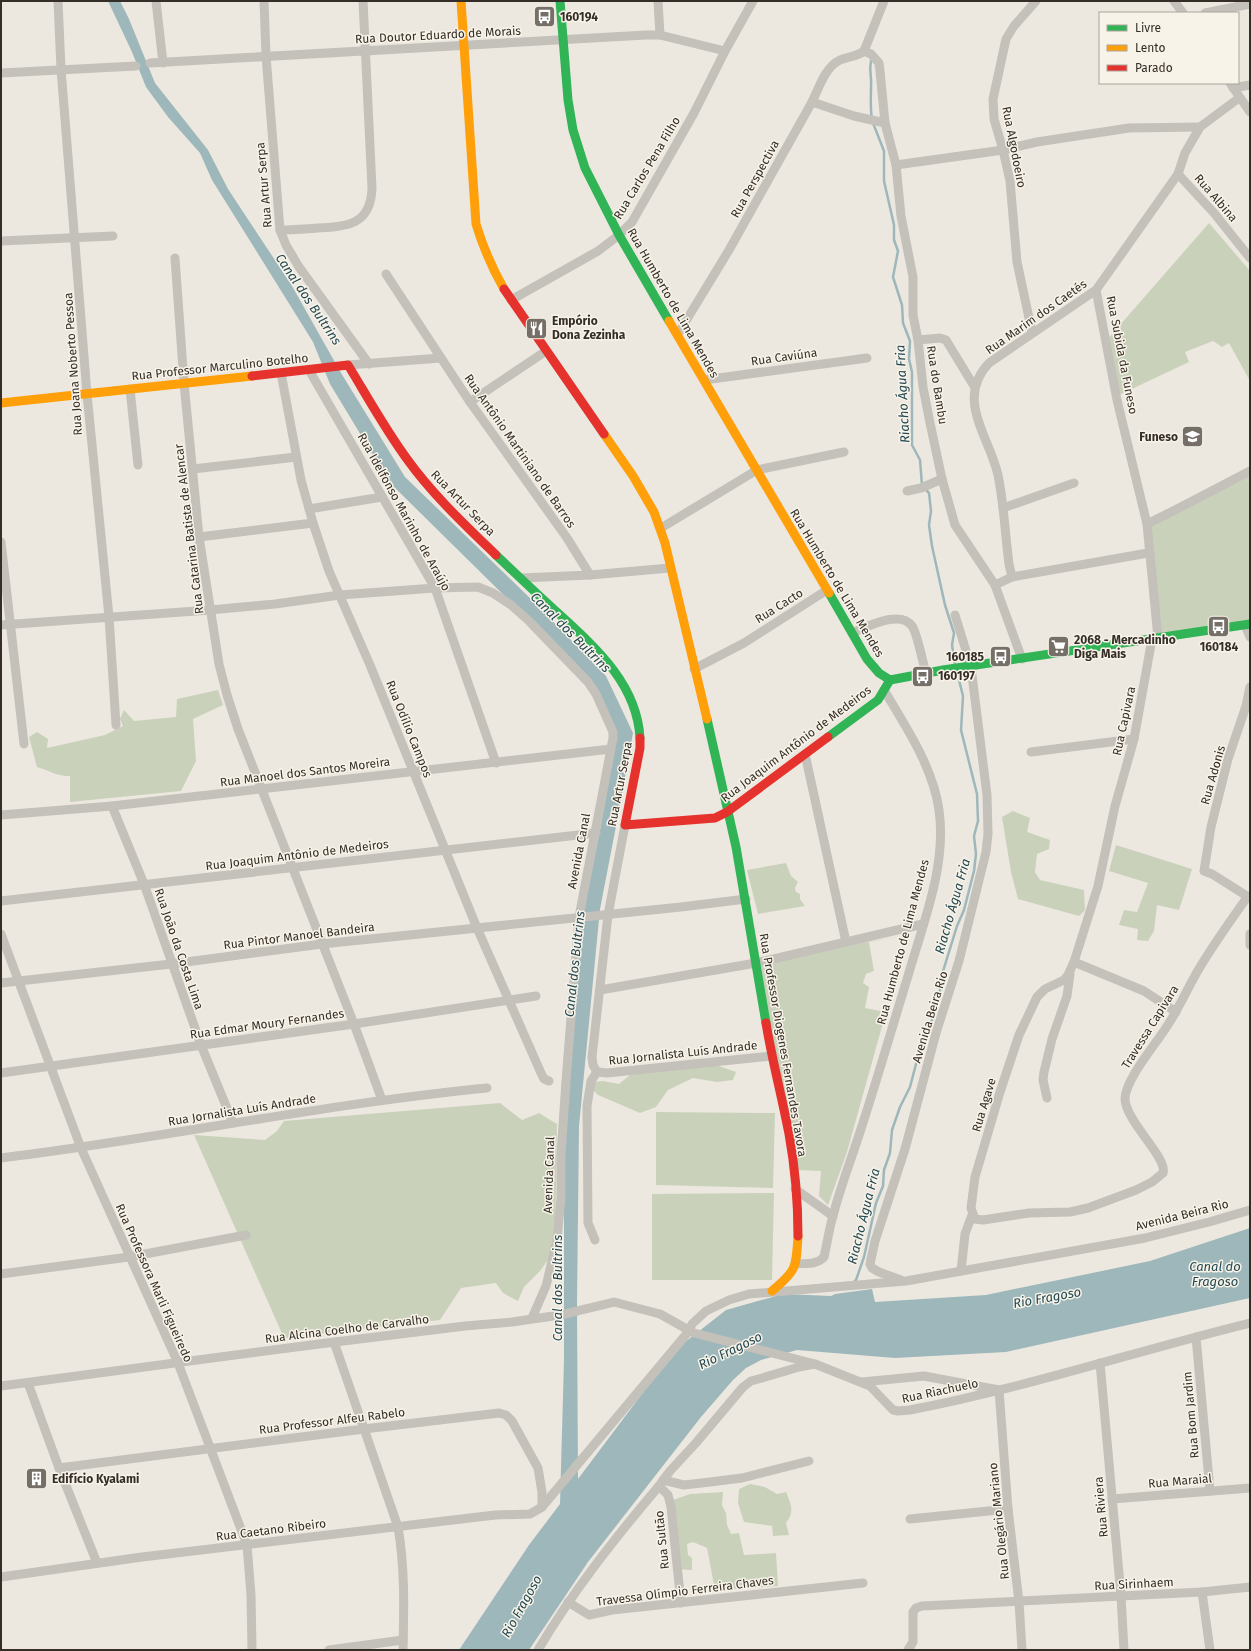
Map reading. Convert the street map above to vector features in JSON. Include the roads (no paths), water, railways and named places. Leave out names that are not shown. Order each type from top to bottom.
[{"type":"street","name":"Rua Joana Noberto Pessoa","points":[[58,1],[87,394],[109,617],[116,725]]},
{"type":"street","points":[[156,1],[163,63]]},
{"type":"street","name":"Rua Artur Serpa","points":[[264,1],[266,56],[280,230],[286,245],[299,267],[369,364]]},
{"type":"street","points":[[280,230],[332,228],[347,225],[362,217],[369,207],[372,188],[363,1]]},
{"type":"street","name":"Rua Professor Diogenes Fernandes Tavora","points":[[461,1],[476,224],[482,244],[489,262],[511,300],[633,476],[646,497],[661,528],[685,623],[694,669],[736,847],[746,898],[771,1056],[787,1123],[798,1234],[796,1264]]},
{"type":"street","name":"Rua Humberto de Lima Mendes","points":[[560,1],[568,100],[574,136],[585,168],[619,235],[867,659],[878,673],[890,680]]},
{"type":"street","points":[[658,1],[660,35]]},
{"type":"street","name":"Rua Carlos Pena Filho","points":[[511,300],[598,251],[619,235],[632,222],[694,113],[725,51],[754,1]]},
{"type":"street","points":[[884,1],[867,52],[878,63],[883,123],[896,165],[901,216],[913,277],[913,314],[918,340]]},
{"type":"street","name":"Rua Algodoeiro","points":[[1032,332],[1017,262],[1010,181],[994,119],[993,99],[995,82],[1006,39],[1014,26],[1036,1]]},
{"type":"street","points":[[1174,1],[1182,12]]},
{"type":"street","points":[[1210,12],[1250,4]]},
{"type":"street","name":"Rua Doutor Eduardo de Morais","points":[[150,63],[660,35],[725,51]]},
{"type":"street","name":"Rua Perspectiva","points":[[678,334],[729,250],[812,102],[823,78],[836,62],[841,59],[867,52]]},
{"type":"street","points":[[1,73],[136,66]]},
{"type":"street","points":[[1231,86],[1250,85]]},
{"type":"street","points":[[1231,86],[1250,112]]},
{"type":"street","name":"Rua Marim dos Caetés","points":[[974,386],[980,373],[989,363],[1032,332],[1096,290],[1178,174],[1185,153],[1200,127],[1239,98]]},
{"type":"street","points":[[812,102],[868,120],[883,123]]},
{"type":"street","points":[[896,165],[1003,150],[1037,142],[1129,128],[1200,127]]},
{"type":"street","name":"Rua Albina","points":[[1178,174],[1214,213],[1250,258]]},
{"type":"street","points":[[1,241],[113,236]]},
{"type":"street","name":"Rua Catarina Batista de Alencar","points":[[175,258],[184,383],[199,538],[219,664],[227,695],[262,790],[354,1024],[382,1100]]},
{"type":"street","name":"Rua Antônio Martiniano de Barros","points":[[386,274],[470,402],[567,538],[590,575]]},
{"type":"street","name":"Rua Subida da Funeso","points":[[1096,290],[1117,400],[1147,524],[1155,639]]},
{"type":"street","name":"Rua do Bambu","points":[[974,386],[946,340],[940,338],[918,340],[923,387],[942,480],[955,525],[994,585],[1022,659]]},
{"type":"street","points":[[470,402],[546,351]]},
{"type":"street","name":"Rua Professor Marculino Botelho","points":[[1,403],[313,369],[441,358]]},
{"type":"street","name":"Rua Caviúna","points":[[704,380],[867,358]]},
{"type":"street","name":"Rua Artur Serpa","points":[[345,366],[409,462],[431,488],[521,578],[609,662],[619,676],[628,693],[638,718],[641,742],[625,825],[605,915],[600,990],[592,1056],[593,1065],[597,1072]]},
{"type":"street","name":"Rua Idelfonso Marinho de Araújo","points":[[313,369],[382,497],[435,588],[496,763]]},
{"type":"street","name":"Rua Odílio Campos","points":[[281,373],[296,457],[313,523],[329,571],[414,771],[444,850],[477,928],[541,1073],[544,1079],[549,1081]]},
{"type":"street","points":[[974,386],[977,419],[998,475],[1009,564],[1012,577]]},
{"type":"street","points":[[130,388],[138,465]]},
{"type":"street","points":[[661,528],[757,470],[844,452]]},
{"type":"street","points":[[193,469],[296,457]]},
{"type":"street","points":[[1147,524],[1250,471]]},
{"type":"street","points":[[907,490],[942,480]]},
{"type":"street","points":[[1003,508],[1074,483]]},
{"type":"street","points":[[309,509],[382,497]]},
{"type":"street","points":[[199,538],[313,523]]},
{"type":"street","points":[[1,542],[24,744]]},
{"type":"street","points":[[994,585],[1012,577],[1148,553]]},
{"type":"street","points":[[521,578],[590,575],[670,568]]},
{"type":"street","name":"Avenida Canal","points":[[435,588],[478,587],[502,598],[524,617],[593,688],[613,732],[614,738],[581,917],[563,1127],[559,1220],[550,1273],[532,1318]]},
{"type":"street","points":[[1,625],[210,610],[275,604],[340,595],[435,588]]},
{"type":"street","name":"Rua Cacto","points":[[694,669],[744,643],[827,590]]},
{"type":"street","name":"Avenida Beira Rio","points":[[906,1281],[879,1272],[872,1268],[870,1264],[905,1149],[936,1033],[959,961],[986,852],[988,834],[987,795],[970,667],[955,615]]},
{"type":"street","points":[[852,633],[876,623],[896,618],[907,620],[913,626],[926,673]]},
{"type":"street","points":[[884,690],[890,680],[926,673],[1247,625],[1250,636]]},
{"type":"street","name":"Rua Capivara","points":[[1115,806],[1134,739],[1155,639]]},
{"type":"street","name":"Rua Adonis","points":[[1249,897],[1212,874],[1204,871],[1211,827],[1221,786],[1228,759],[1246,706],[1250,687]]},
{"type":"street","name":"Rua Humberto de Lima Mendes","points":[[796,1264],[815,1262],[824,1258],[833,1216],[861,1131],[923,924],[939,854],[939,811],[934,786],[911,736],[884,690]]},
{"type":"street","name":"Rua Joaquim Antônio de Medeiros","points":[[625,825],[704,820],[715,818],[727,812],[869,707],[878,700],[884,690]]},
{"type":"street","points":[[1031,752],[1134,739]]},
{"type":"street","name":"Rua Manoel dos Santos Moreira","points":[[1,814],[112,806],[611,749]]},
{"type":"street","points":[[805,754],[846,942]]},
{"type":"street","name":"Rua João da Costa Lima","points":[[112,806],[144,884],[200,1046],[233,1123]]},
{"type":"street","name":"Rua Agave","points":[[961,1271],[965,1234],[972,1215],[972,1196],[978,1165],[1000,1092],[1019,1036],[1037,997],[1045,990],[1064,980],[1072,967],[1098,886],[1115,806]]},
{"type":"street","name":"Rua Joaquim Antônio de Medeiros","points":[[1,901],[596,833]]},
{"type":"street","name":"Travessa Capivara","points":[[972,1215],[975,1219],[983,1220],[1029,1213],[1070,1212],[1088,1208],[1136,1190],[1158,1178],[1163,1173],[1164,1168],[1156,1153],[1132,1119],[1126,1106],[1126,1093],[1137,1070],[1159,1040],[1176,1012],[1204,960],[1249,897]]},
{"type":"street","name":"Rua Pintor Manoel Bandeira","points":[[1,983],[171,964],[322,944],[605,915],[746,898]]},
{"type":"street","points":[[600,990],[756,963],[923,924]]},
{"type":"street","name":"Rua Professora Marli Figueiredo","points":[[1,934],[80,1148],[178,1363],[247,1544],[252,1650]]},
{"type":"street","points":[[1250,934],[1250,945]]},
{"type":"street","points":[[1047,1098],[1043,1080],[1044,1072],[1052,1039],[1067,996],[1072,967],[1144,991],[1176,1012]]},
{"type":"street","name":"Rua Edmar Moury Fernandes","points":[[1,1073],[354,1024],[536,996]]},
{"type":"street","name":"Rua Jornalista Luís Andrade","points":[[597,1072],[607,1073],[771,1056]]},
{"type":"street","points":[[595,1240],[588,1223],[587,1106],[591,1082],[597,1072]]},
{"type":"street","name":"Rua Jornalista Luís Andrade","points":[[1,1158],[80,1148],[382,1100],[487,1088]]},
{"type":"street","points":[[794,1189],[833,1216]]},
{"type":"street","name":"Avenida Beira Rio","points":[[772,1291],[906,1281],[1145,1238],[1250,1210]]},
{"type":"street","points":[[1,1274],[129,1257],[246,1235]]},
{"type":"street","points":[[542,1507],[692,1332],[692,1324],[701,1315],[716,1305],[729,1300],[749,1294],[772,1291],[789,1277],[796,1264]]},
{"type":"street","name":"Rua Alcina Coelho de Carvalho","points":[[1,1386],[334,1342],[465,1326],[512,1322],[560,1315],[614,1302],[660,1314],[692,1332],[815,1364]]},
{"type":"street","name":"Rua Riachuelo","points":[[815,1364],[862,1382],[872,1388],[893,1410],[898,1411],[925,1407],[1000,1390],[1250,1323]]},
{"type":"street","name":"Rua Bom Jardim","points":[[1196,1337],[1210,1491]]},
{"type":"street","points":[[334,1342],[398,1527],[402,1548],[404,1579],[403,1650]]},
{"type":"street","name":"Rua Riviera","points":[[1100,1363],[1121,1596],[1124,1650]]},
{"type":"street","points":[[538,1650],[568,1602],[597,1562],[661,1483],[743,1387],[751,1381],[799,1366],[815,1364]]},
{"type":"street","points":[[862,1382],[924,1376],[1000,1390]]},
{"type":"street","points":[[28,1383],[59,1468],[97,1563]]},
{"type":"street","name":"Rua Olegário Mariano","points":[[1000,1390],[1008,1510],[1019,1602],[1022,1650]]},
{"type":"street","name":"Rua Professor Alfeu Rabelo","points":[[59,1468],[364,1429],[503,1414],[512,1421],[538,1468],[542,1492],[542,1507]]},
{"type":"street","points":[[661,1483],[684,1485],[742,1478],[809,1461]]},
{"type":"street","name":"Rua Sultão","points":[[661,1483],[668,1495],[671,1507],[681,1603]]},
{"type":"street","name":"Rua Maraial","points":[[1112,1499],[1250,1488]]},
{"type":"street","name":"Rua Caetano Ribeiro","points":[[1,1577],[247,1544],[495,1515],[530,1514],[542,1507]]},
{"type":"street","points":[[910,1519],[1008,1510]]},
{"type":"street","name":"Travessa Olímpio Ferreira Chaves","points":[[568,1602],[589,1615],[612,1610],[863,1583]]},
{"type":"street","name":"Rua Sirinhaem","points":[[908,1650],[913,1642],[913,1611],[922,1606],[1202,1592],[1250,1587]]},
{"type":"street","points":[[1202,1592],[1210,1650]]},
{"type":"street","points":[[329,1650],[403,1640]]},
{"type":"water","name":"Canal do Fragoso","points":[[108,1],[120,1],[129,19],[155,83],[208,150],[228,189],[292,286],[341,373],[405,477],[533,601],[606,676],[633,733],[600,909],[579,1126],[577,1303],[578,1479],[675,1350],[726,1310],[783,1294],[831,1296],[835,1294],[872,1289],[875,1302],[986,1295],[1150,1261],[1250,1228],[1250,1298],[1006,1352],[895,1358],[797,1350],[761,1360],[746,1368],[733,1380],[701,1417],[588,1562],[529,1650],[459,1650],[529,1545],[560,1504],[564,1360],[564,1145],[584,910],[617,734],[596,686],[390,483],[330,384],[313,342],[212,180],[200,153],[168,117],[146,87],[132,52]]},
{"type":"waterway","name":"Riacho Água Fria","points":[[872,58],[870,69],[872,119]]},
{"type":"waterway","name":"Riacho Água Fria","points":[[873,123],[884,151],[884,181],[894,225],[894,240],[898,251],[893,277],[902,305],[903,323],[910,341],[909,359],[912,372],[912,445],[920,460],[922,485]]},
{"type":"waterway","name":"Riacho Água Fria","points":[[925,489],[929,493],[931,511],[929,525],[932,546],[945,605],[954,633],[952,645],[955,665]]},
{"type":"waterway","name":"Riacho Água Fria","points":[[854,1282],[864,1257],[876,1203],[883,1186],[884,1170],[890,1153],[892,1130],[900,1107],[910,1087],[921,1045],[930,1026],[940,996],[940,981],[957,926],[964,910],[974,871],[976,854],[974,836],[978,821],[977,794],[961,730],[963,696],[957,672]]},
{"type":"place","name":"160194","points":[[544,17]]},
{"type":"place","name":"Empório Dona Zezinha","points":[[537,328]]},
{"type":"place","name":"Funeso","points":[[1193,437]]},
{"type":"place","name":"160184","points":[[1219,626]]},
{"type":"place","name":"2068 - Mercadinho Diga Mais","points":[[1058,647]]},
{"type":"place","name":"160185","points":[[1000,657]]},
{"type":"place","name":"160197","points":[[923,676]]},
{"type":"place","name":"Edifício Kyalami","points":[[36,1479]]},
{"type":"water label","name":"Canal dos Bultrins","points":[[309,299]]},
{"type":"water label","name":"Canal dos Bultrins","points":[[571,632]]},
{"type":"water label","name":"Canal dos Bultrins","points":[[574,964]]},
{"type":"water label","name":"Canal dos Bultrins","points":[[557,1288]]},
{"type":"water label","name":"Rio Fragoso","points":[[1047,1297]]},
{"type":"water label","name":"Rio Fragoso","points":[[730,1350]]},
{"type":"water label","name":"Rio Fragoso","points":[[521,1606]]}]
